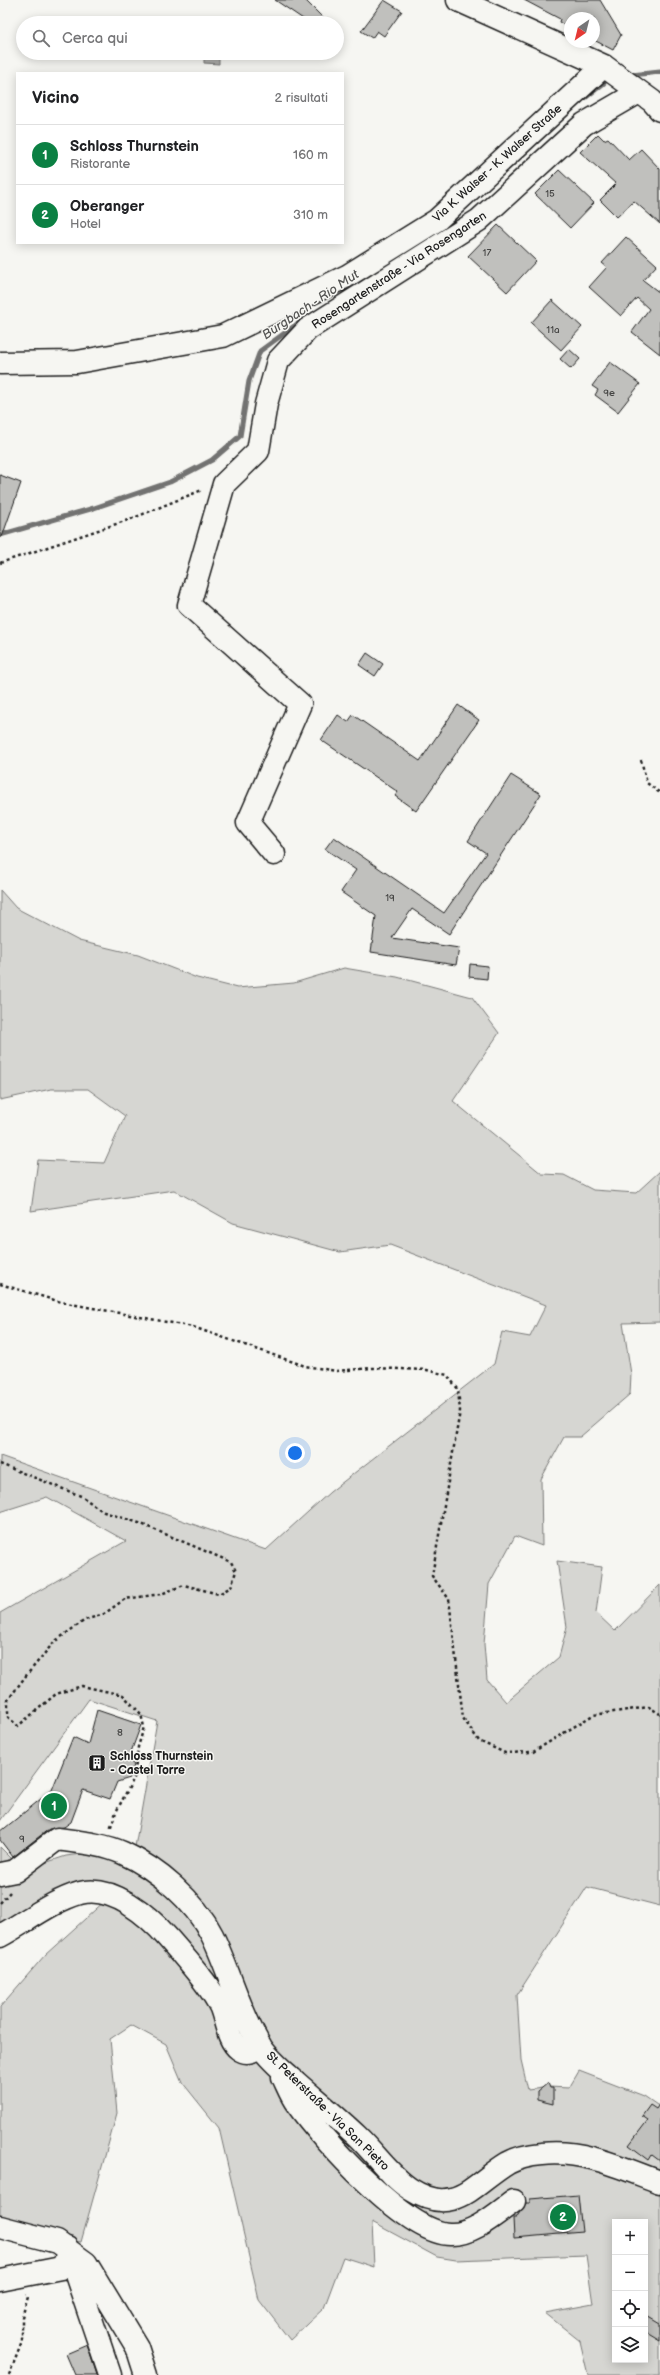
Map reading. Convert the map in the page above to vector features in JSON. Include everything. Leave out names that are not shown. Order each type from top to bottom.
[{"type":"street","points":[[458,0],[604,66],[660,110]]},
{"type":"street","name":"Via K. Walser - K. Walser Straße","points":[[0,363],[77,362],[223,336],[340,279],[437,220],[604,66]]},
{"type":"street","name":"Rosengartenstraße - Via Rosengarten","points":[[274,854],[248,823],[300,704],[189,605],[224,484],[258,451],[266,404],[278,361],[308,329],[479,220],[584,124],[639,92]]},
{"type":"street","name":"St. Peterstraße - Via San Pietro","points":[[0,1874],[15,1871],[58,1840],[103,1847],[122,1852],[139,1862],[171,1885],[196,1910],[212,1935],[260,2045],[278,2065],[359,2138],[401,2182],[423,2195],[436,2199],[456,2199],[466,2195],[509,2162],[542,2154],[576,2155],[603,2161],[660,2182]]},
{"type":"street","name":"St. Peterstraße - Via San Pietro","points":[[0,1936],[49,1907],[81,1893],[104,1893],[117,1898],[155,1926],[186,1959],[220,2006],[233,2044],[240,2051],[248,2052],[254,2051],[260,2045]]},
{"type":"street","points":[[278,2065],[296,2103],[323,2137],[399,2211],[429,2229],[450,2234],[474,2228],[514,2202]]},
{"type":"street","points":[[509,2162],[539,2143],[564,2140],[576,2141],[660,2168]]},
{"type":"street","points":[[0,2227],[57,2242],[86,2263],[137,2347],[146,2375]]},
{"type":"street","points":[[0,2280],[61,2268],[66,2260],[67,2248]]},
{"type":"street","points":[[67,2248],[110,2375]]},
{"type":"path","points":[[0,564],[131,519],[203,490],[224,484]]},
{"type":"path","points":[[641,760],[647,783],[660,793]]},
{"type":"path","points":[[0,1284],[61,1302],[193,1327],[305,1366],[337,1371],[372,1368],[427,1370],[447,1375],[458,1389],[460,1411],[432,1576],[448,1598],[463,1718],[479,1741],[505,1753],[533,1752],[593,1715],[649,1708],[660,1714]]},
{"type":"path","points":[[0,1464],[81,1496],[104,1512],[139,1523],[231,1562],[236,1571],[231,1587],[219,1594],[184,1585],[161,1594],[125,1599],[104,1614],[85,1620],[54,1642],[8,1700],[8,1717],[18,1726],[56,1694],[82,1686],[123,1694],[141,1714],[144,1727],[138,1747],[134,1778],[116,1812],[103,1847]]},
{"type":"path","points":[[10,2375],[22,2342],[22,2317],[28,2297],[24,2293]]},
{"type":"shaded area","points":[[204,60],[219,60],[219,64],[204,63]]},
{"type":"shaded area","points":[[0,890],[16,908],[79,941],[138,955],[197,978],[237,988],[294,983],[344,968],[397,977],[472,997],[499,1033],[453,1101],[542,1174],[564,1175],[593,1190],[636,1193],[660,1171],[660,1322],[623,1323],[631,1374],[630,1394],[580,1437],[564,1437],[541,1479],[542,1546],[515,1536],[489,1584],[484,1644],[487,1680],[506,1702],[559,1657],[567,1627],[557,1561],[602,1567],[596,1613],[615,1631],[660,1585],[660,1906],[587,1887],[517,1995],[521,2060],[528,2090],[549,2087],[569,2088],[579,2071],[644,2096],[660,2107],[660,2375],[588,2375],[580,2341],[545,2313],[593,2304],[586,2255],[456,2260],[437,2257],[372,2222],[374,2267],[343,2257],[324,2308],[290,2340],[259,2300],[219,2128],[182,2082],[166,2044],[131,2025],[110,2039],[117,2113],[81,2242],[0,2231],[0,2007],[45,1955],[106,1900],[88,1883],[0,1928],[0,1847],[23,1870],[66,1856],[135,1847],[157,1721],[89,1699],[0,1821],[0,1613],[126,1541],[47,1497],[0,1512],[0,1456],[266,1550],[330,1492],[494,1364],[502,1332],[530,1337],[546,1305],[390,1245],[340,1252],[233,1223],[174,1190],[31,1211],[38,1160],[104,1163],[125,1116],[88,1089],[51,1089],[0,1100]]},
{"type":"building","points":[[275,0],[305,0],[321,16],[299,16]]},
{"type":"building","points":[[384,0],[402,11],[384,36],[377,31],[372,38],[361,31]]},
{"type":"building","points":[[524,0],[600,0],[621,35],[613,50],[600,43],[600,12],[564,12],[564,25],[559,22],[560,19]]},
{"type":"building","points":[[598,134],[604,140],[608,138],[629,160],[641,149],[660,169],[660,224],[634,201],[617,217],[600,200],[616,184],[580,152]]},
{"type":"building","points":[[559,170],[594,203],[570,228],[535,194]]},
{"type":"building","points":[[498,225],[536,261],[507,292],[468,256]]},
{"type":"building","points":[[626,237],[657,265],[643,280],[660,293],[660,354],[632,332],[649,309],[637,298],[621,316],[589,287],[607,267],[602,263]]},
{"type":"building","points":[[552,300],[582,327],[561,350],[531,323]]},
{"type":"building","points":[[569,349],[580,359],[571,369],[560,359]]},
{"type":"building","points":[[610,362],[640,384],[618,412],[595,395],[598,390],[592,386]]},
{"type":"building","points":[[0,475],[21,483],[2,537],[0,537]]},
{"type":"building","points":[[367,653],[383,664],[375,676],[359,665]]},
{"type":"building","points":[[458,705],[479,720],[416,811],[395,796],[398,792],[321,740],[338,715],[348,722],[353,715],[420,761]]},
{"type":"building","points":[[511,775],[541,794],[449,934],[412,909],[392,938],[459,948],[456,965],[371,952],[376,916],[341,892],[356,870],[325,849],[334,837],[444,913],[486,853],[468,841]]},
{"type":"building","points":[[470,964],[488,966],[487,979],[469,977]]},
{"type":"building","name":"Schloss Thurnstein - Castel Torre","points":[[97,1710],[141,1725],[128,1760],[134,1765],[130,1778],[117,1782],[110,1799],[83,1790],[71,1822],[64,1827],[49,1829],[13,1857],[0,1840],[0,1832],[52,1790],[73,1737],[88,1744]]},
{"type":"building","points":[[548,2083],[550,2088],[553,2088],[553,2104],[537,2100],[537,2092]]},
{"type":"building","points":[[660,2103],[660,2161],[652,2155],[649,2160],[629,2145],[648,2120],[642,2116],[650,2105],[656,2109]]},
{"type":"building","points":[[578,2195],[582,2232],[514,2238],[513,2218],[516,2218],[526,2203],[530,2203],[530,2199]]},
{"type":"building","points":[[648,2317],[660,2324],[660,2341],[648,2334]]},
{"type":"building","points":[[87,2345],[97,2375],[75,2375],[66,2354]]},
{"type":"waterway","name":"Burgbach - Rio Mut","points":[[631,75],[660,72]]},
{"type":"waterway","name":"Burgbach - Rio Mut","points":[[585,98],[604,83]]},
{"type":"waterway","name":"Burgbach - Rio Mut","points":[[395,261],[415,246]]},
{"type":"waterway","name":"Burgbach - Rio Mut","points":[[0,535],[94,508],[170,482],[212,460],[240,436],[249,381],[260,351],[304,319]]},
{"type":"place","name":"Schloss Thurnstein - Castel Torre","points":[[97,1763]]},
{"type":"place","name":"Schloss Thurnstein","points":[[54,1806]]},
{"type":"place","name":"Oberanger","points":[[563,2217]]}]
